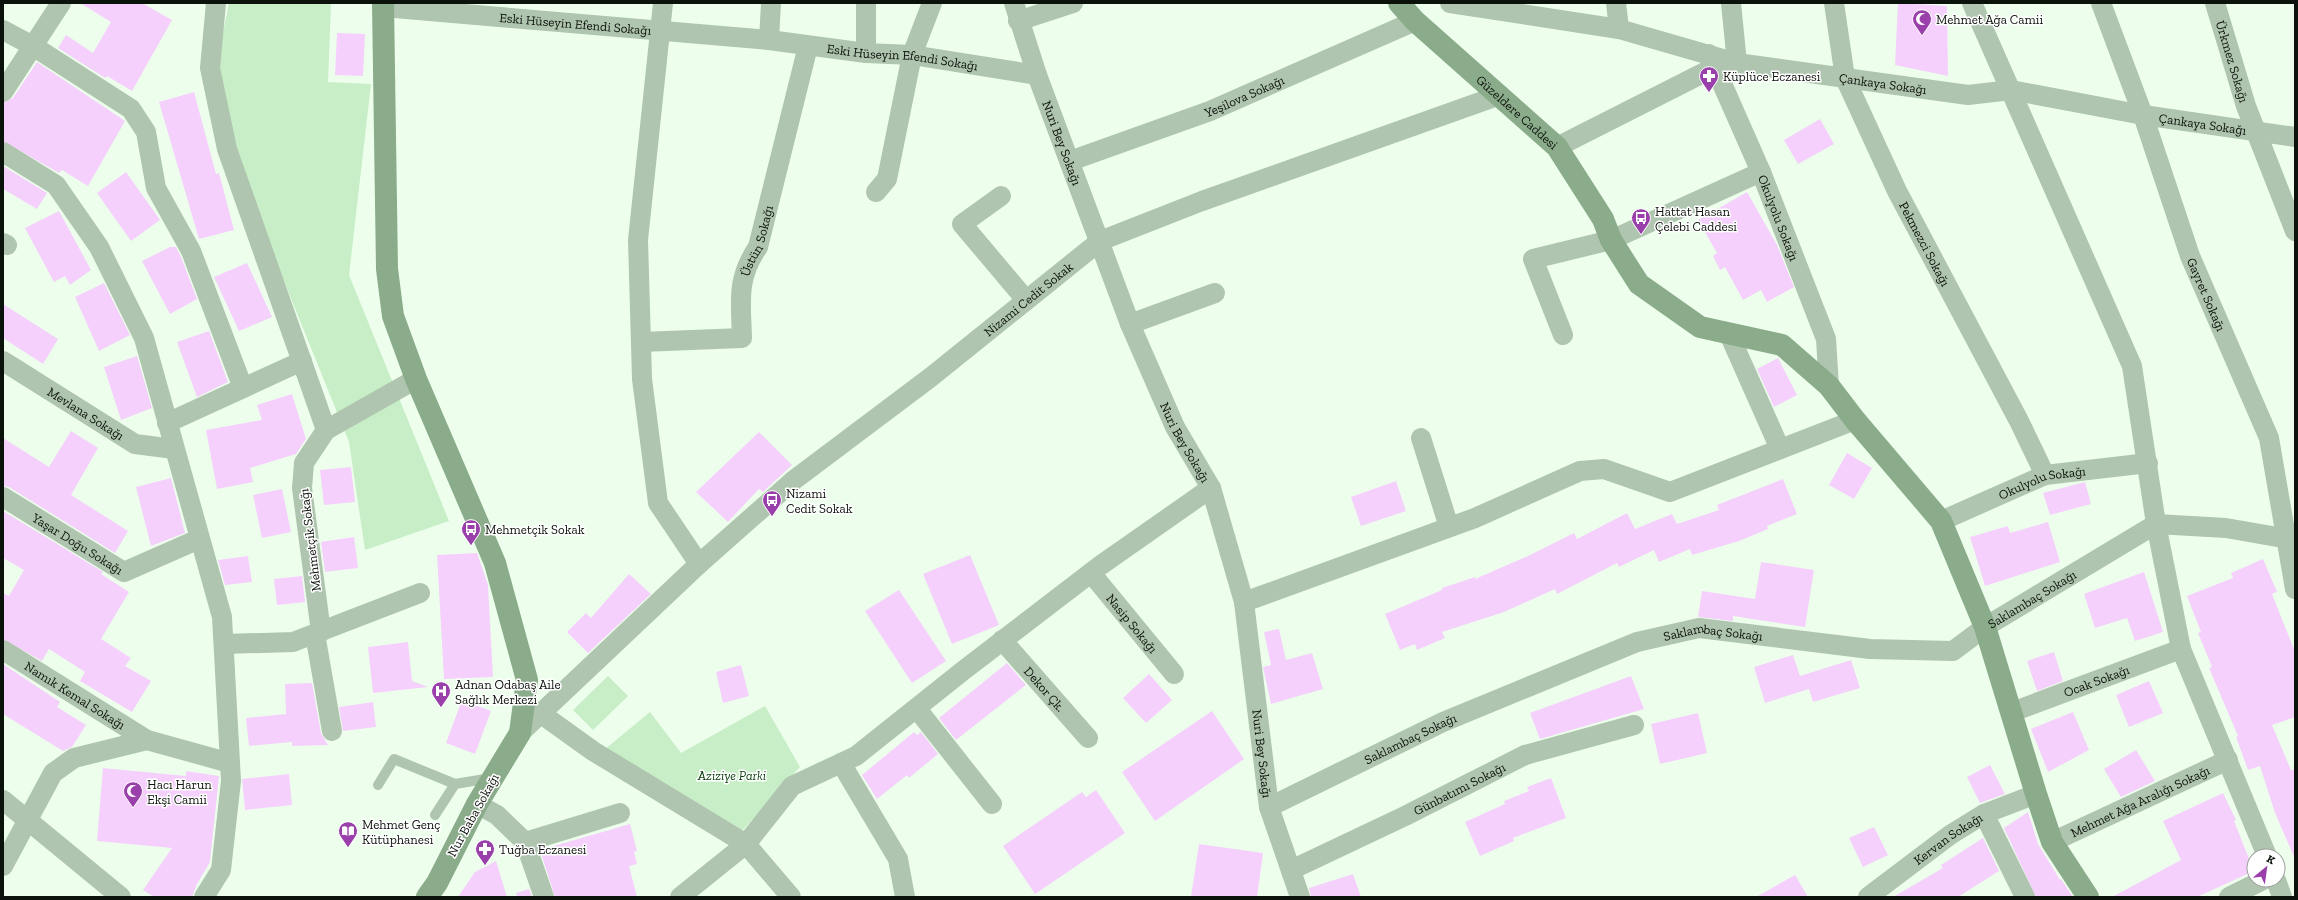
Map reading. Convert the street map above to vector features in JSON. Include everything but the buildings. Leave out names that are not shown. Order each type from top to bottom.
[{"type":"street","points":[[3,92],[61,3]]},
{"type":"street","points":[[216,3],[210,68],[227,149],[326,430],[416,379]]},
{"type":"street","points":[[663,3],[638,240],[642,378],[658,503],[699,564]]},
{"type":"street","points":[[768,40],[771,3]]},
{"type":"street","points":[[866,3],[866,53]]},
{"type":"street","points":[[876,192],[887,179],[912,55],[932,3]]},
{"type":"street","points":[[1016,12],[1073,3]]},
{"type":"street","name":"Güzeldere Caddesi","points":[[1399,3],[1415,21],[1558,147],[1603,219],[1611,240],[1639,284],[1700,327],[1782,345],[1829,386],[1855,420],[1941,520],[1984,627],[2052,842],[2088,897]]},
{"type":"street","name":"Çankaya Sokağı","points":[[1450,3],[1506,7],[1619,29],[1712,60],[1968,95],[2011,90],[2143,115],[2256,130],[2295,137]]},
{"type":"street","points":[[1616,3],[1619,29]]},
{"type":"street","points":[[1731,3],[1737,63]]},
{"type":"street","name":"Pekmezci Sokağı","points":[[1834,3],[1845,78],[1897,191],[2019,421],[2045,475]]},
{"type":"street","points":[[1972,3],[2132,366],[2148,463],[2156,524],[2181,649],[2264,848]]},
{"type":"street","name":"Gayret Sokağı","points":[[2101,3],[2143,115],[2190,256],[2269,438],[2290,540],[2295,589]]},
{"type":"street","name":"Ürkmez Sokağı","points":[[2215,3],[2246,106],[2295,231]]},
{"type":"street","points":[[383,5],[387,269],[393,316],[416,379],[496,563],[527,680],[520,733]]},
{"type":"street","name":"Eski Hüseyin Efendi Sokağı","points":[[383,5],[660,32],[768,40],[866,53],[912,55],[1037,76]]},
{"type":"street","name":"Nuri Bey Sokağı","points":[[1016,12],[1037,76],[1130,324],[1175,427],[1212,488],[1244,602],[1269,807],[1300,897]]},
{"type":"street","name":"Yeşilova Sokağı","points":[[1070,161],[1210,111],[1415,21]]},
{"type":"street","points":[[3,30],[33,46],[131,109],[146,132],[156,188],[191,251],[243,388]]},
{"type":"street","name":"Üstün Sokağı","points":[[641,342],[742,338],[741,286],[749,261],[758,247],[808,46]]},
{"type":"street","points":[[1558,147],[1712,60]]},
{"type":"street","name":"Okulyolu Sokağı","points":[[1712,60],[1761,172],[1826,339],[1829,386]]},
{"type":"street","name":"Nizami Cedit Sokak","points":[[520,733],[699,564],[794,480],[931,377],[1100,241],[1202,201],[1500,95]]},
{"type":"street","points":[[3,152],[56,185],[99,247],[144,338],[222,617],[231,781],[221,870],[204,897]]},
{"type":"street","points":[[1563,335],[1533,259],[1611,240],[1761,172]]},
{"type":"street","points":[[1001,196],[962,224],[1026,300]]},
{"type":"street","points":[[1130,324],[1215,294]]},
{"type":"street","points":[[1729,334],[1780,449]]},
{"type":"street","name":"Mevlana Sokağı","points":[[3,361],[134,444],[174,449]]},
{"type":"street","points":[[167,423],[302,361]]},
{"type":"street","points":[[1244,602],[1449,527],[1580,471],[1604,469],[1670,492],[1855,420]]},
{"type":"street","name":"Mehmetçik Sokağı","points":[[326,430],[304,463],[302,488],[318,633],[332,731]]},
{"type":"street","points":[[1421,438],[1449,527]]},
{"type":"street","name":"Okulyolu Sokağı","points":[[1941,520],[2045,475],[2148,463]]},
{"type":"street","points":[[680,897],[746,844],[792,786],[856,756],[1002,640],[1091,573],[1212,488]]},
{"type":"street","name":"Yaşar Doğu Sokağı","points":[[3,497],[124,572],[200,539]]},
{"type":"street","points":[[2156,524],[2226,528],[2290,540]]},
{"type":"street","name":"Saklambaç Sokağı","points":[[1269,807],[1443,722],[1637,642],[1699,628],[1870,649],[1953,651],[1984,627],[2156,524]]},
{"type":"street","name":"Nasip Sokağı","points":[[1091,573],[1174,674]]},
{"type":"street","points":[[224,644],[293,642],[420,593]]},
{"type":"street","name":"Dekor Çk.","points":[[1002,640],[1088,738]]},
{"type":"street","name":"Ocak Sokağı","points":[[2012,712],[2181,649]]},
{"type":"street","name":"Namık Kemal Sokağı","points":[[3,650],[147,740]]},
{"type":"street","points":[[917,709],[992,804]]},
{"type":"street","points":[[540,713],[593,751],[746,844],[791,897]]},
{"type":"street","name":"Günbatımı Sokağı","points":[[1291,870],[1405,816],[1525,755],[1634,726]]},
{"type":"street","name":"Nur Baba Sokağı","points":[[426,897],[437,883],[477,804],[520,733]]},
{"type":"street","points":[[3,866],[53,773],[74,758],[147,740],[230,763]]},
{"type":"street","name":"Mehmet Ağa Aralığı Sokağı","points":[[2052,842],[2228,760]]},
{"type":"street","points":[[841,763],[898,859],[905,897]]},
{"type":"street","name":"Kervan Sokağı","points":[[1872,896],[1950,835],[1984,814],[2036,794]]},
{"type":"street","points":[[3,800],[121,897]]},
{"type":"street","points":[[477,804],[497,815],[525,842],[544,897]]},
{"type":"street","points":[[525,842],[620,813]]},
{"type":"street","points":[[1984,814],[2025,897]]},
{"type":"street","points":[[2229,897],[2247,888]]},
{"type":"lane","points":[[378,785],[394,759],[455,784],[493,778]]},
{"type":"lane","points":[[436,815],[455,784]]},
{"type":"green space","points":[[229,3],[331,3],[328,82],[371,84],[349,275],[449,521],[365,550],[349,442],[246,187],[215,71]]},
{"type":"green space","points":[[608,676],[628,696],[593,730],[573,710]]},
{"type":"green space","name":"Aziziye Parki","points":[[765,706],[800,767],[741,832],[604,750],[650,712],[681,753]]},
{"type":"place","name":"Mehmet Ağa Camii","points":[[1922,36]]},
{"type":"place","name":"Küplüce Eczanesi","points":[[1709,93]]},
{"type":"place","name":"Hattat Hasan Çelebi Caddesi","points":[[1641,235]]},
{"type":"place","name":"Nizami Cedit Sokak","points":[[772,517]]},
{"type":"place","name":"Mehmetçik Sokak","points":[[471,546]]},
{"type":"place","name":"Adnan Odabaş Aile Sağlık Merkezi","points":[[441,708]]},
{"type":"place","name":"Hacı Harun Ekşi Camii","points":[[133,808]]},
{"type":"place","name":"Mehmet Genç Kütüphanesi","points":[[348,848]]},
{"type":"place","name":"Tuğba Eczanesi","points":[[485,866]]}]
